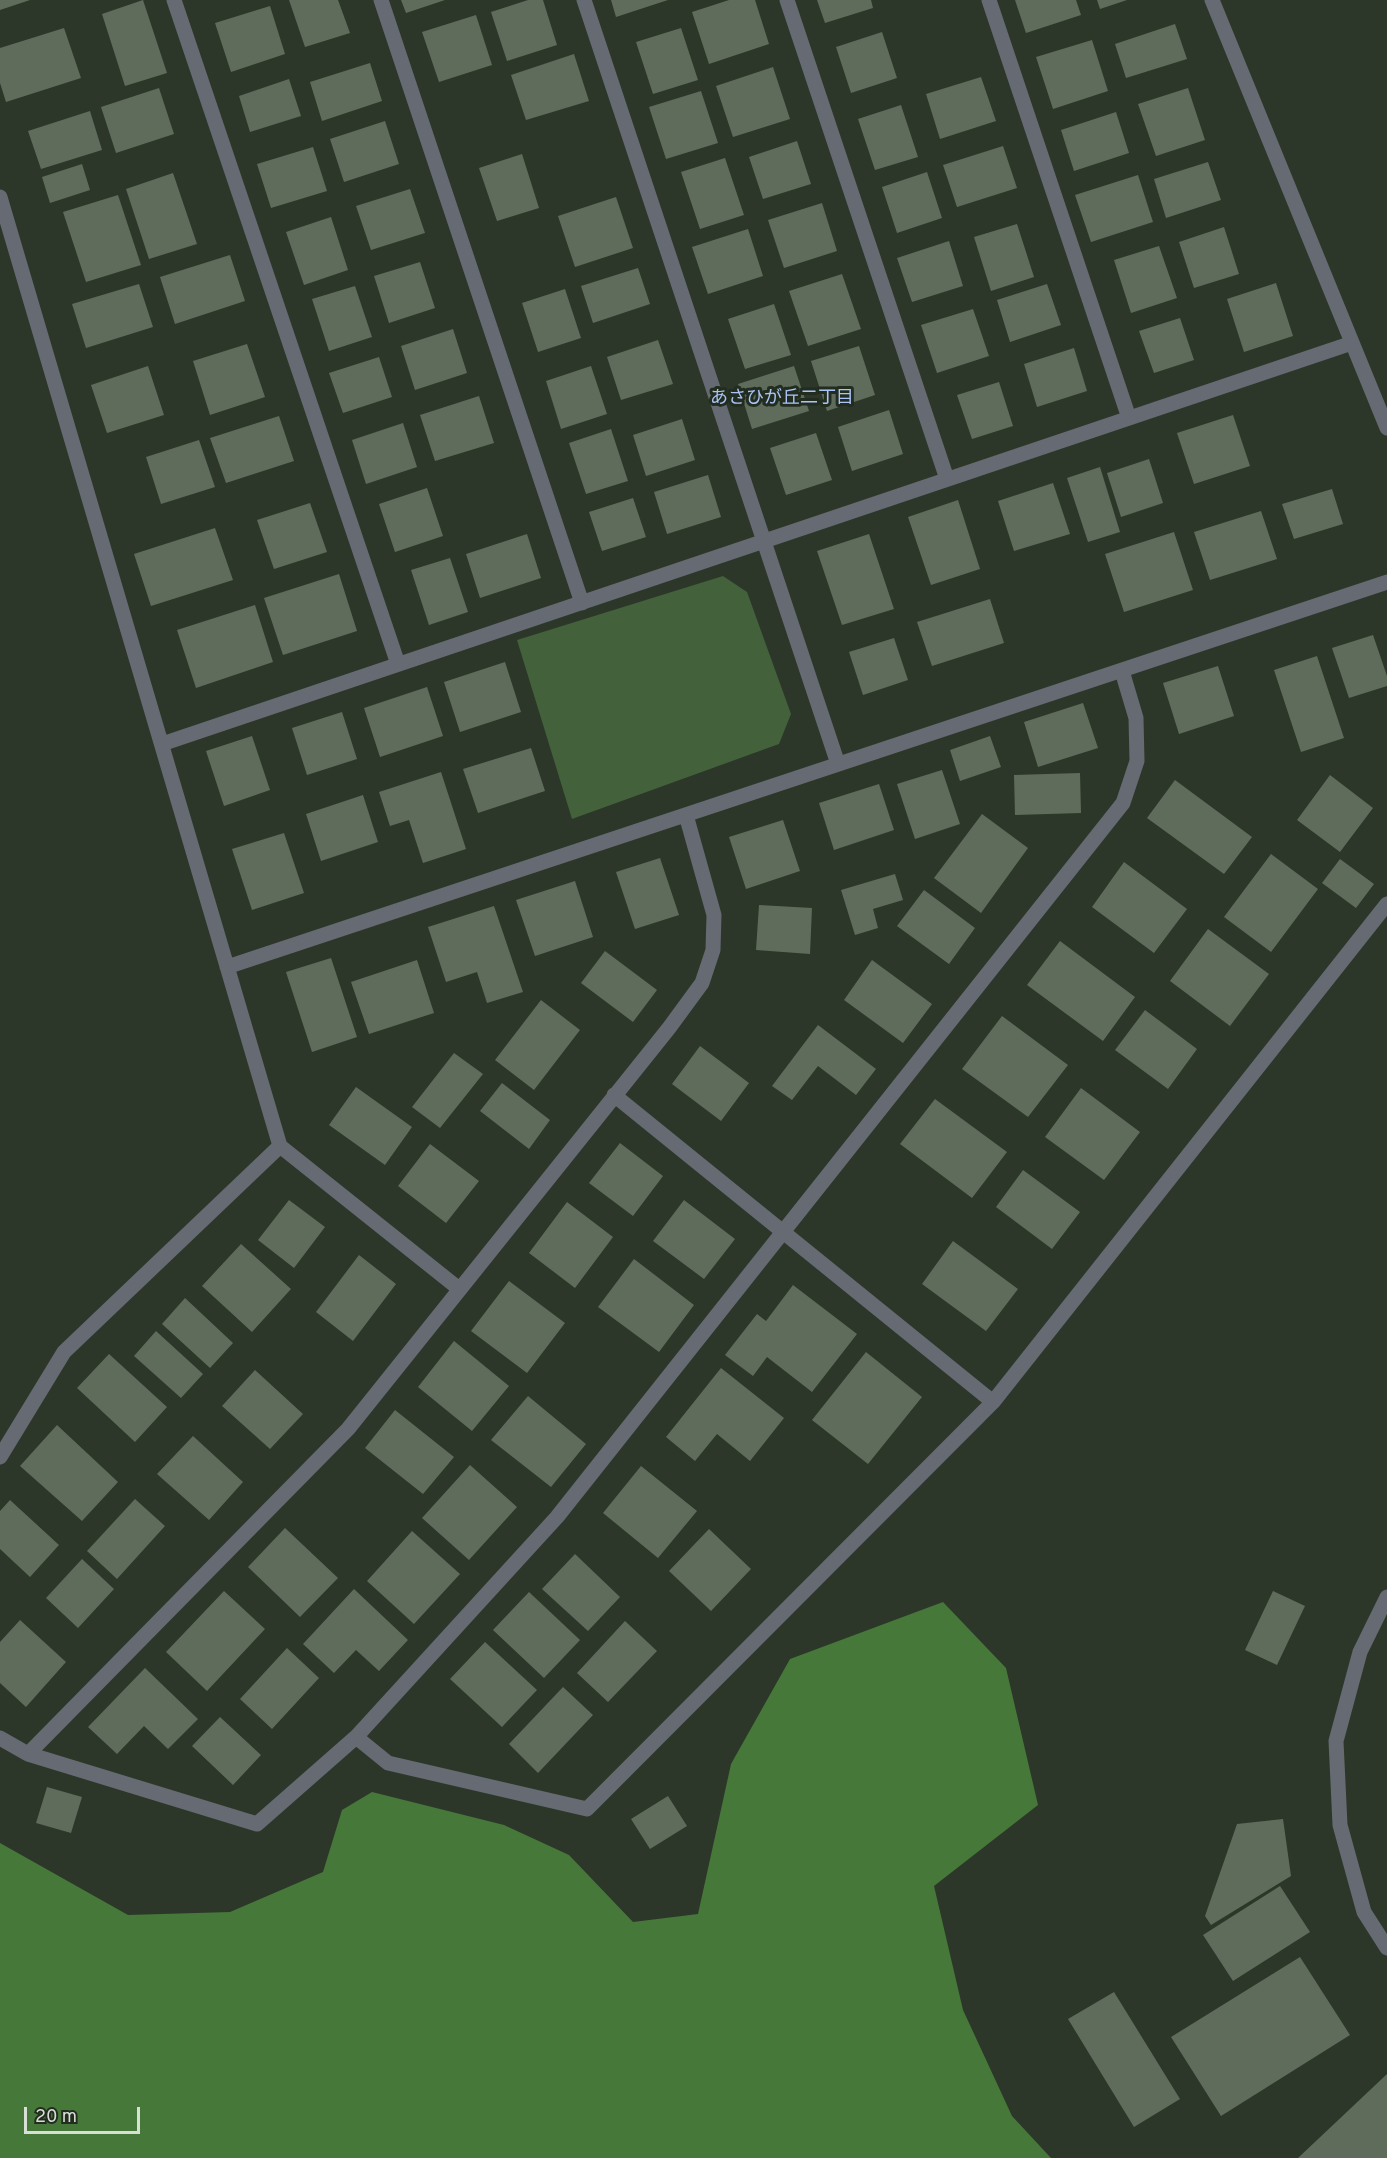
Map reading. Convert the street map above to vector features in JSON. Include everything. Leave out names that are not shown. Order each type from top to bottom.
[{"type":"street","points":[[174,0],[398,664]]},
{"type":"street","points":[[381,0],[582,603]]},
{"type":"street","points":[[584,0],[838,764]]},
{"type":"street","points":[[787,0],[946,479]]},
{"type":"street","points":[[989,0],[1129,418]]},
{"type":"street","points":[[1212,0],[1387,428]]},
{"type":"street","points":[[0,197],[280,1146],[458,1288]]},
{"type":"street","points":[[162,744],[1352,343]]},
{"type":"street","points":[[227,967],[1387,582]]},
{"type":"street","points":[[0,1738],[28,1754],[257,1824],[356,1737],[557,1517],[1123,803],[1137,760],[1136,718],[1122,671]]},
{"type":"street","points":[[28,1754],[348,1428],[458,1288],[669,1028],[702,983],[713,950],[714,915],[686,815]]},
{"type":"street","points":[[356,1737],[388,1763],[587,1809],[993,1402],[1387,904]]},
{"type":"street","points":[[614,1095],[993,1402]]},
{"type":"street","points":[[0,1457],[64,1352],[280,1146]]},
{"type":"street","points":[[1387,1597],[1360,1652],[1336,1742],[1340,1825],[1364,1912],[1387,1948]]},
{"type":"green space","points":[[723,576],[747,592],[791,714],[779,744],[572,819],[517,640]]},
{"type":"green space","points":[[943,1602],[1006,1668],[1038,1805],[934,1886],[963,2010],[1012,2116],[1051,2158],[0,2158],[0,1843],[128,1915],[230,1912],[323,1872],[342,1810],[372,1792],[504,1825],[569,1855],[633,1922],[698,1914],[731,1764],[790,1659]]},
{"type":"building","points":[[0,0],[30,0],[0,10]]},
{"type":"building","points":[[143,0],[167,73],[125,86],[102,14]]},
{"type":"building","points":[[289,0],[338,0],[350,33],[305,47]]},
{"type":"building","points":[[401,0],[445,0],[406,13]]},
{"type":"building","points":[[528,0],[543,0],[557,45],[507,61],[491,12]]},
{"type":"building","points":[[611,0],[668,0],[616,17]]},
{"type":"building","points":[[729,0],[755,0],[769,44],[709,64],[692,12]]},
{"type":"building","points":[[817,0],[871,0],[873,8],[825,23]]},
{"type":"building","points":[[1015,0],[1076,0],[1081,15],[1026,33]]},
{"type":"building","points":[[1097,0],[1127,0],[1100,9]]},
{"type":"building","points":[[270,6],[285,54],[231,72],[215,23]]},
{"type":"building","points":[[476,15],[492,65],[439,82],[422,32]]},
{"type":"building","points":[[1175,24],[1187,59],[1126,78],[1115,44]]},
{"type":"building","points":[[64,28],[81,78],[6,102],[0,83],[0,48]]},
{"type":"building","points":[[681,28],[698,80],[653,94],[636,42]]},
{"type":"building","points":[[882,32],[897,78],[851,93],[836,47]]},
{"type":"building","points":[[1092,40],[1108,91],[1053,109],[1036,57]]},
{"type":"building","points":[[574,54],[589,101],[526,120],[511,75]]},
{"type":"building","points":[[370,63],[382,101],[322,121],[310,82]]},
{"type":"building","points":[[773,67],[790,119],[733,137],[716,86]]},
{"type":"building","points":[[981,77],[996,121],[940,139],[926,94]]},
{"type":"building","points":[[289,79],[301,116],[250,132],[239,96]]},
{"type":"building","points":[[159,88],[174,134],[116,153],[101,107]]},
{"type":"building","points":[[1188,88],[1205,140],[1156,156],[1138,104]]},
{"type":"building","points":[[701,91],[718,143],[666,159],[649,107]]},
{"type":"building","points":[[901,105],[918,157],[875,170],[858,119]]},
{"type":"building","points":[[90,111],[102,150],[41,169],[28,131]]},
{"type":"building","points":[[1116,112],[1129,153],[1074,171],[1061,130]]},
{"type":"building","points":[[385,121],[399,164],[344,182],[330,139]]},
{"type":"building","points":[[797,141],[811,184],[763,199],[749,157]]},
{"type":"building","points":[[1003,146],[1017,188],[957,207],[943,165]]},
{"type":"building","points":[[313,147],[327,191],[271,208],[257,164]]},
{"type":"building","points":[[522,154],[539,208],[497,221],[479,168]]},
{"type":"building","points":[[725,158],[744,215],[700,229],[681,172]]},
{"type":"building","points":[[1208,162],[1221,200],[1166,218],[1154,179]]},
{"type":"building","points":[[82,164],[90,190],[50,203],[42,177]]},
{"type":"building","points":[[927,172],[942,218],[897,233],[882,187]]},
{"type":"building","points":[[173,173],[197,244],[149,259],[126,189]]},
{"type":"building","points":[[1138,175],[1153,222],[1091,242],[1075,195]]},
{"type":"building","points":[[410,189],[425,233],[371,250],[356,206]]},
{"type":"building","points":[[118,195],[141,265],[86,282],[63,212]]},
{"type":"building","points":[[616,197],[633,248],[575,267],[558,216]]},
{"type":"building","points":[[822,203],[837,251],[784,268],[768,220]]},
{"type":"building","points":[[331,217],[348,270],[304,285],[286,232]]},
{"type":"building","points":[[1017,224],[1034,277],[991,291],[974,237]]},
{"type":"building","points":[[1224,227],[1239,274],[1194,288],[1179,242]]},
{"type":"building","points":[[748,229],[763,276],[708,294],[692,247]]},
{"type":"building","points":[[949,241],[963,286],[912,302],[897,258]]},
{"type":"building","points":[[1159,246],[1177,298],[1131,313],[1114,260]]},
{"type":"building","points":[[230,255],[245,301],[175,324],[160,277]]},
{"type":"building","points":[[420,262],[435,308],[389,323],[374,276]]},
{"type":"building","points":[[638,268],[650,304],[593,323],[581,286]]},
{"type":"building","points":[[842,274],[861,329],[808,346],[789,291]]},
{"type":"building","points":[[1276,283],[1293,336],[1244,352],[1227,299]]},
{"type":"building","points":[[139,284],[153,327],[86,348],[72,304]]},
{"type":"building","points":[[1047,284],[1061,325],[1010,342],[997,300]]},
{"type":"building","points":[[355,286],[372,337],[329,351],[312,299]]},
{"type":"building","points":[[565,289],[581,338],[538,352],[522,303]]},
{"type":"building","points":[[774,304],[791,355],[745,369],[728,319]]},
{"type":"building","points":[[973,309],[989,356],[937,373],[921,325]]},
{"type":"building","points":[[1180,318],[1194,360],[1154,373],[1139,331]]},
{"type":"building","points":[[453,329],[467,373],[415,390],[401,346]]},
{"type":"building","points":[[658,340],[673,384],[621,400],[607,357]]},
{"type":"building","points":[[247,344],[265,397],[210,415],[193,361]]},
{"type":"building","points":[[859,346],[875,395],[827,411],[811,361]]},
{"type":"building","points":[[1074,348],[1087,391],[1037,407],[1024,364]]},
{"type":"building","points":[[379,357],[392,397],[343,413],[329,373]]},
{"type":"building","points":[[148,366],[164,415],[107,433],[91,385]]},
{"type":"building","points":[[591,366],[607,414],[561,429],[546,381]]},
{"type":"building","points":[[794,366],[809,411],[752,429],[738,384]]},
{"type":"building","points":[[999,382],[1013,426],[972,439],[957,395]]},
{"type":"building","points":[[479,396],[494,443],[435,461],[420,415]]},
{"type":"building","points":[[889,410],[903,454],[852,471],[838,427]]},
{"type":"building","points":[[1233,415],[1250,466],[1194,484],[1177,433]]},
{"type":"building","points":[[279,416],[294,461],[226,483],[210,438]]},
{"type":"building","points":[[682,419],[695,460],[646,476],[633,435]]},
{"type":"building","points":[[403,423],[417,467],[366,484],[352,440]]},
{"type":"building","points":[[611,429],[628,481],[586,494],[569,443]]},
{"type":"building","points":[[816,433],[832,480],[786,495],[770,448]]},
{"type":"building","points":[[199,440],[215,487],[161,504],[146,457]]},
{"type":"building","points":[[1149,459],[1163,503],[1121,517],[1107,473]]},
{"type":"building","points":[[1100,467],[1120,532],[1088,542],[1067,478]]},
{"type":"building","points":[[708,475],[721,517],[667,534],[654,492]]},
{"type":"building","points":[[1053,483],[1070,534],[1014,551],[998,501]]},
{"type":"building","points":[[427,488],[443,536],[395,552],[379,504]]},
{"type":"building","points":[[1332,489],[1343,524],[1294,539],[1282,504]]},
{"type":"building","points":[[633,498],[646,537],[602,551],[589,512]]},
{"type":"building","points":[[958,500],[980,569],[931,585],[908,517]]},
{"type":"building","points":[[310,503],[327,552],[274,569],[257,520]]},
{"type":"building","points":[[1261,511],[1277,559],[1210,580],[1194,532]]},
{"type":"building","points":[[215,528],[233,580],[151,606],[134,554]]},
{"type":"building","points":[[1174,532],[1193,590],[1124,612],[1105,554]]},
{"type":"building","points":[[527,534],[541,578],[480,598],[466,554]]},
{"type":"building","points":[[869,534],[894,609],[842,625],[817,551]]},
{"type":"building","points":[[450,558],[468,612],[429,625],[411,570]]},
{"type":"building","points":[[339,574],[357,631],[283,655],[264,598]]},
{"type":"building","points":[[990,599],[1004,643],[932,666],[917,622]]},
{"type":"building","points":[[255,605],[273,662],[196,688],[177,630]]},
{"type":"building","points":[[1373,635],[1387,676],[1387,686],[1349,698],[1332,648]]},
{"type":"building","points":[[894,638],[908,680],[863,695],[849,652]]},
{"type":"building","points":[[1317,656],[1344,738],[1301,752],[1274,670]]},
{"type":"building","points":[[505,662],[521,712],[460,732],[444,682]]},
{"type":"building","points":[[1218,666],[1234,716],[1179,734],[1163,683]]},
{"type":"building","points":[[427,687],[443,736],[380,757],[364,708]]},
{"type":"building","points":[[1083,703],[1098,748],[1038,767],[1024,722]]},
{"type":"building","points":[[342,712],[357,759],[307,775],[292,728]]},
{"type":"building","points":[[252,736],[270,790],[224,806],[206,751]]},
{"type":"building","points":[[990,736],[1001,767],[960,781],[950,750]]},
{"type":"building","points":[[531,748],[545,791],[478,813],[463,769]]},
{"type":"building","points":[[942,770],[960,824],[915,839],[897,784]]},
{"type":"building","points":[[441,772],[466,849],[423,863],[409,820],[390,826],[379,792]]},
{"type":"building","points":[[1080,773],[1081,813],[1015,815],[1014,775]]},
{"type":"building","points":[[1330,775],[1373,808],[1340,852],[1297,820]]},
{"type":"building","points":[[1175,780],[1252,837],[1224,874],[1147,818]]},
{"type":"building","points":[[879,784],[894,830],[834,850],[819,803]]},
{"type":"building","points":[[363,795],[378,842],[321,861],[306,814]]},
{"type":"building","points":[[982,814],[1028,848],[981,913],[934,878]]},
{"type":"building","points":[[783,820],[800,871],[746,889],[729,837]]},
{"type":"building","points":[[284,833],[304,893],[252,910],[232,849]]},
{"type":"building","points":[[1271,854],[1318,889],[1271,952],[1224,917]]},
{"type":"building","points":[[660,858],[679,915],[635,929],[616,872]]},
{"type":"building","points":[[1340,859],[1374,884],[1356,908],[1322,883]]},
{"type":"building","points":[[1124,862],[1187,909],[1154,953],[1092,907]]},
{"type":"building","points":[[895,874],[903,900],[873,909],[878,928],[855,935],[841,890]]},
{"type":"building","points":[[575,881],[593,937],[535,956],[516,900]]},
{"type":"building","points":[[924,890],[975,928],[949,964],[897,926]]},
{"type":"building","points":[[759,905],[812,908],[810,954],[756,950]]},
{"type":"building","points":[[494,906],[523,992],[487,1003],[477,972],[446,982],[428,927]]},
{"type":"building","points":[[1208,929],[1269,974],[1230,1026],[1170,981]]},
{"type":"building","points":[[1060,941],[1135,997],[1103,1041],[1027,985]]},
{"type":"building","points":[[605,951],[657,990],[633,1022],[581,983]]},
{"type":"building","points":[[331,958],[357,1037],[312,1052],[286,972]]},
{"type":"building","points":[[417,960],[434,1013],[369,1034],[351,982]]},
{"type":"building","points":[[872,960],[932,1004],[903,1043],[844,1000]]},
{"type":"building","points":[[541,1000],[580,1030],[534,1090],[495,1060]]},
{"type":"building","points":[[1145,1010],[1197,1049],[1168,1089],[1115,1050]]},
{"type":"building","points":[[1002,1016],[1068,1065],[1028,1117],[962,1069]]},
{"type":"building","points":[[818,1025],[876,1069],[856,1095],[818,1066],[792,1100],[772,1086]]},
{"type":"building","points":[[700,1046],[749,1083],[721,1121],[672,1084]]},
{"type":"building","points":[[454,1053],[483,1074],[440,1128],[412,1107]]},
{"type":"building","points":[[502,1083],[550,1120],[529,1149],[480,1111]]},
{"type":"building","points":[[356,1087],[412,1127],[385,1165],[329,1125]]},
{"type":"building","points":[[1081,1088],[1140,1132],[1104,1180],[1045,1137]]},
{"type":"building","points":[[935,1099],[1007,1152],[972,1198],[900,1144]]},
{"type":"building","points":[[620,1143],[663,1176],[633,1216],[589,1183]]},
{"type":"building","points":[[430,1144],[479,1181],[446,1223],[398,1186]]},
{"type":"building","points":[[1023,1170],[1080,1212],[1052,1249],[996,1207]]},
{"type":"building","points":[[289,1200],[325,1227],[294,1268],[258,1240]]},
{"type":"building","points":[[684,1200],[735,1239],[704,1279],[653,1241]]},
{"type":"building","points":[[567,1202],[613,1237],[575,1288],[529,1253]]},
{"type":"building","points":[[953,1241],[1018,1289],[986,1331],[922,1284]]},
{"type":"building","points":[[241,1244],[291,1289],[252,1332],[202,1286]]},
{"type":"building","points":[[359,1255],[396,1284],[353,1341],[316,1312]]},
{"type":"building","points":[[634,1259],[694,1305],[659,1352],[598,1307]]},
{"type":"building","points":[[509,1281],[565,1323],[527,1373],[471,1331]]},
{"type":"building","points":[[793,1285],[857,1334],[812,1392],[767,1357],[753,1376],[725,1355],[757,1314],[766,1321]]},
{"type":"building","points":[[185,1298],[233,1343],[210,1368],[162,1324]]},
{"type":"building","points":[[156,1331],[203,1374],[181,1398],[134,1356]]},
{"type":"building","points":[[454,1341],[509,1386],[472,1431],[418,1387]]},
{"type":"building","points":[[866,1352],[922,1397],[868,1464],[812,1420]]},
{"type":"building","points":[[109,1354],[167,1407],[135,1442],[77,1388]]},
{"type":"building","points":[[721,1368],[784,1418],[750,1461],[717,1434],[695,1461],[666,1437]]},
{"type":"building","points":[[255,1370],[303,1414],[270,1449],[222,1406]]},
{"type":"building","points":[[528,1396],[586,1444],[551,1487],[491,1440]]},
{"type":"building","points":[[395,1410],[454,1457],[423,1494],[365,1448]]},
{"type":"building","points":[[57,1425],[118,1482],[82,1521],[20,1466]]},
{"type":"building","points":[[193,1436],[243,1482],[209,1520],[157,1474]]},
{"type":"building","points":[[470,1465],[517,1507],[469,1560],[422,1518]]},
{"type":"building","points":[[641,1466],[697,1511],[658,1558],[603,1513]]},
{"type":"building","points":[[135,1499],[165,1526],[117,1579],[87,1551]]},
{"type":"building","points":[[10,1500],[59,1545],[30,1577],[0,1549],[0,1511]]},
{"type":"building","points":[[285,1528],[338,1578],[300,1617],[248,1567]]},
{"type":"building","points":[[709,1529],[751,1569],[711,1611],[669,1571]]},
{"type":"building","points":[[412,1531],[460,1574],[414,1624],[367,1581]]},
{"type":"building","points":[[575,1554],[620,1597],[588,1631],[542,1589]]},
{"type":"building","points":[[82,1559],[114,1589],[78,1628],[46,1598]]},
{"type":"building","points":[[354,1589],[408,1640],[379,1671],[356,1650],[334,1673],[303,1644]]},
{"type":"building","points":[[224,1591],[265,1629],[207,1691],[166,1652]]},
{"type":"building","points":[[1273,1591],[1305,1606],[1277,1665],[1245,1650]]},
{"type":"building","points":[[529,1592],[580,1640],[544,1678],[493,1630]]},
{"type":"building","points":[[20,1620],[66,1662],[26,1707],[0,1683],[0,1642]]},
{"type":"building","points":[[625,1621],[657,1651],[608,1702],[577,1673]]},
{"type":"building","points":[[485,1642],[537,1690],[502,1727],[450,1679]]},
{"type":"building","points":[[287,1648],[319,1678],[272,1729],[240,1699]]},
{"type":"building","points":[[145,1668],[198,1719],[168,1749],[144,1726],[117,1754],[88,1727]]},
{"type":"building","points":[[563,1687],[593,1715],[538,1773],[509,1744]]},
{"type":"building","points":[[220,1717],[261,1755],[233,1785],[192,1746]]},
{"type":"building","points":[[47,1787],[82,1797],[71,1833],[36,1823]]},
{"type":"building","points":[[668,1796],[687,1826],[650,1849],[631,1819]]},
{"type":"building","points":[[1283,1819],[1291,1876],[1211,1925],[1205,1916],[1237,1824]]},
{"type":"building","points":[[1280,1886],[1310,1932],[1233,1981],[1203,1935]]},
{"type":"building","points":[[1300,1957],[1350,2035],[1221,2116],[1171,2037]]},
{"type":"building","points":[[1114,1992],[1180,2099],[1134,2127],[1068,2019]]},
{"type":"building","points":[[1387,2074],[1387,2158],[1298,2158]]},
{"type":"district","name":"あさひが丘二丁目","points":[[782,399]]}]
